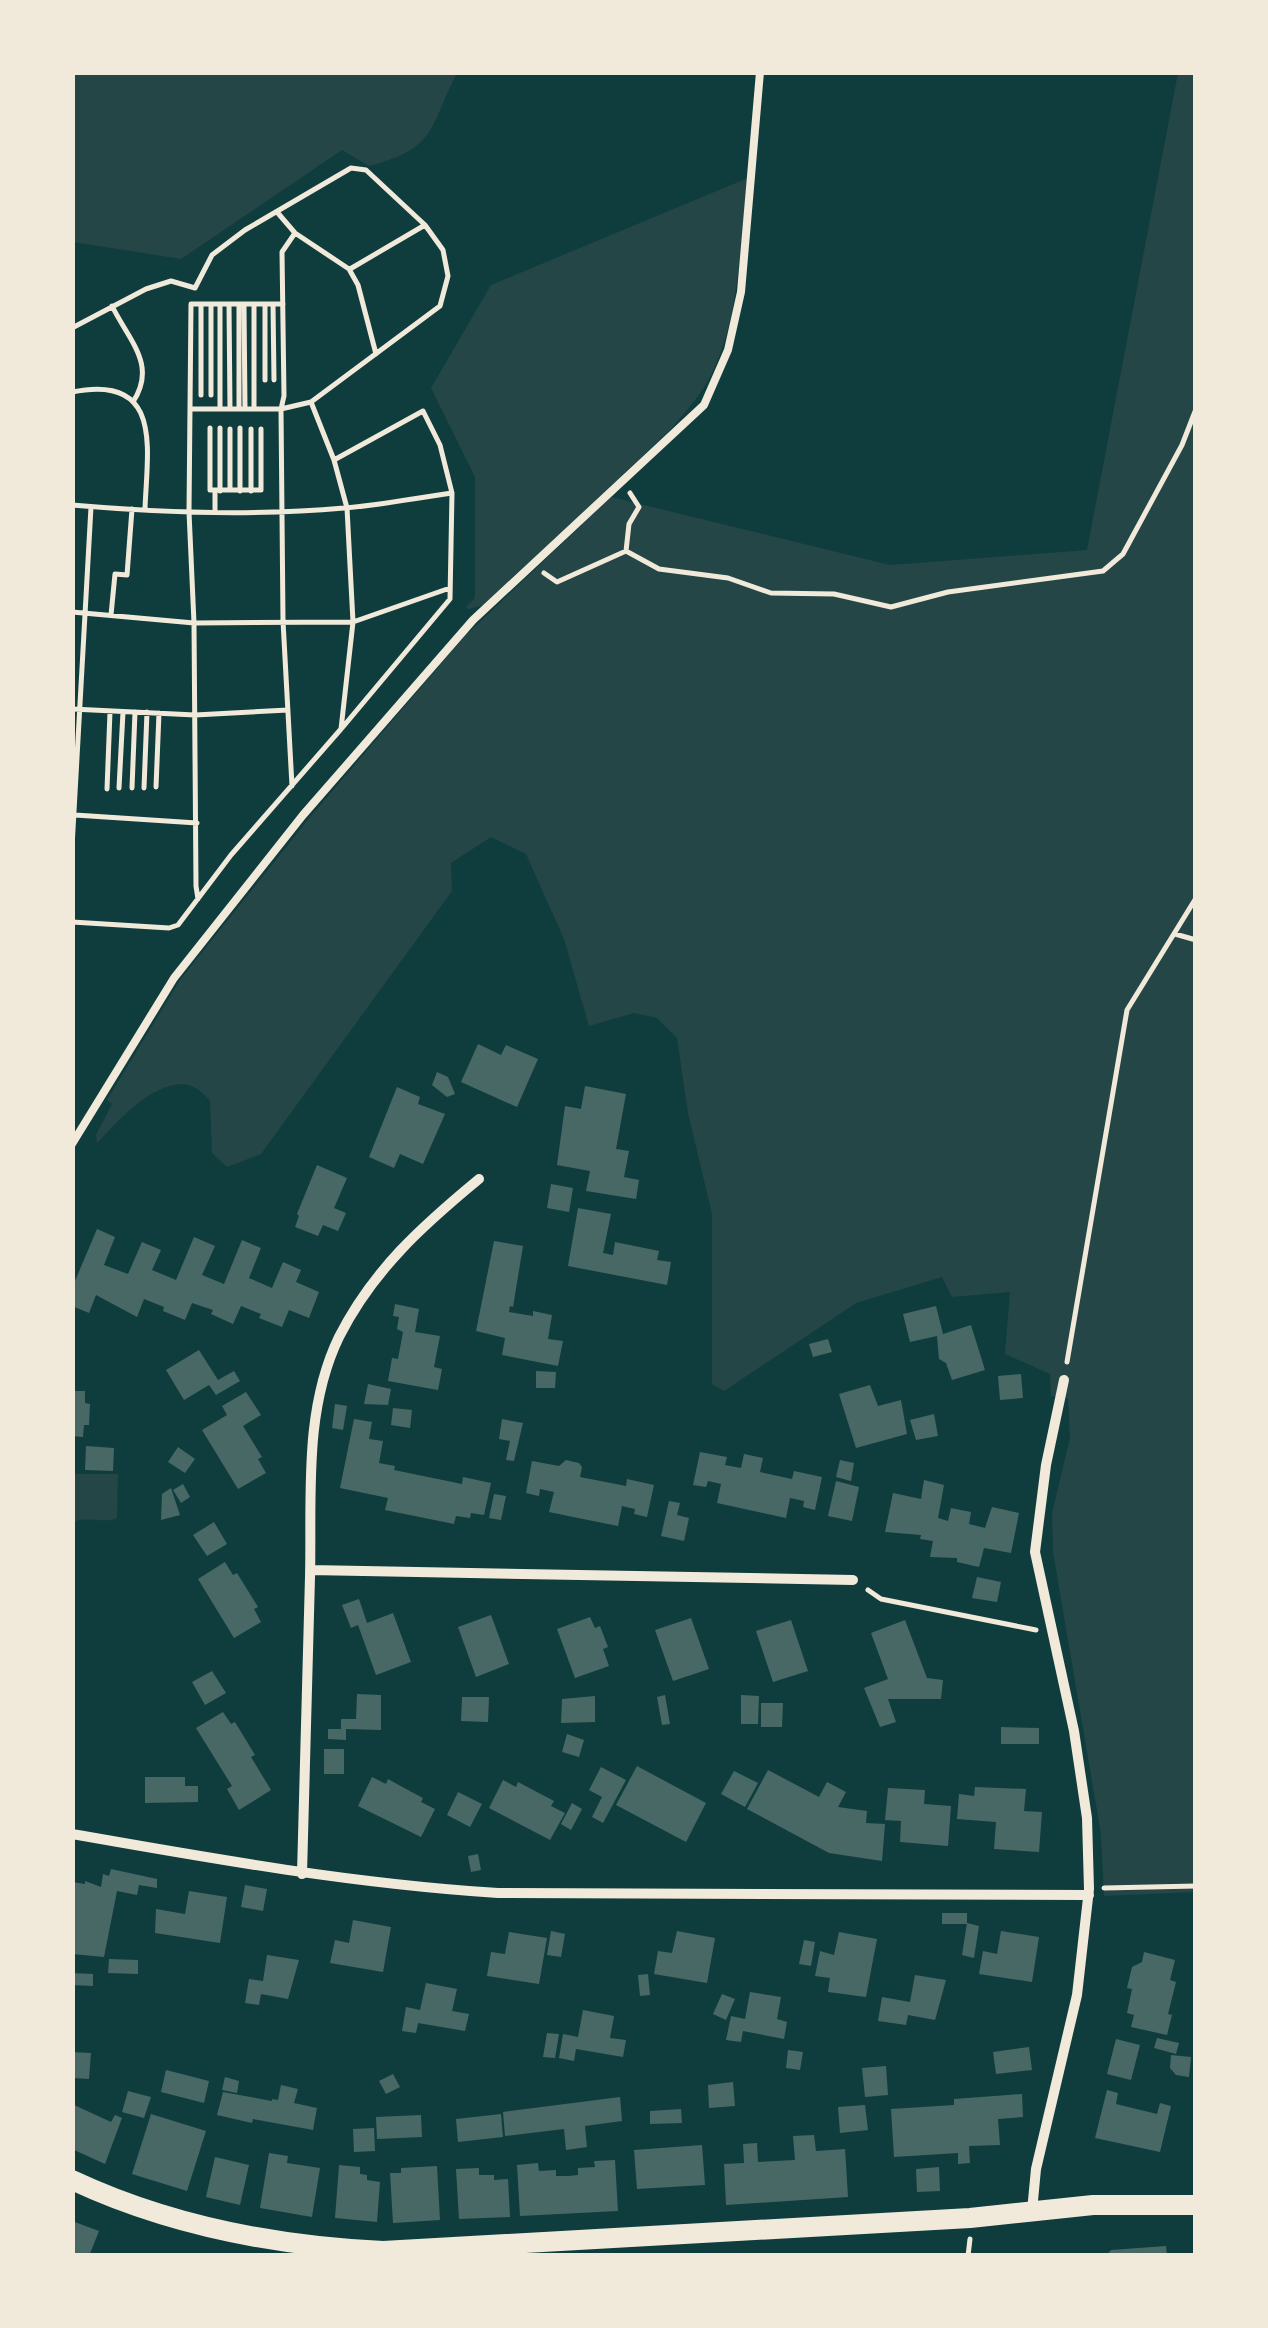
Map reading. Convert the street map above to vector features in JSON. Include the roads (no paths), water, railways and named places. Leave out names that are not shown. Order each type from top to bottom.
[{"type":"main road","points":[[72,2180],[158,2212],[247,2235],[382,2251],[970,2218],[1093,2205],[1196,2205]]},
{"type":"street","points":[[302,1874],[314,1438],[325,1376],[338,1340],[360,1300],[415,1232],[480,1179]]},
{"type":"street","points":[[1032,2211],[1036,2169],[1078,1995],[1088,1895],[1086,1818],[1074,1731],[1035,1552],[1046,1465],[1064,1380]]},
{"type":"street","points":[[310,1570],[853,1580]]},
{"type":"street","points":[[72,1834],[408,1888],[498,1893],[1088,1895]]},
{"type":"lane","points":[[72,1144],[147,1019],[216,922],[410,690],[474,620],[704,405],[728,350],[741,292],[760,72]]}]
